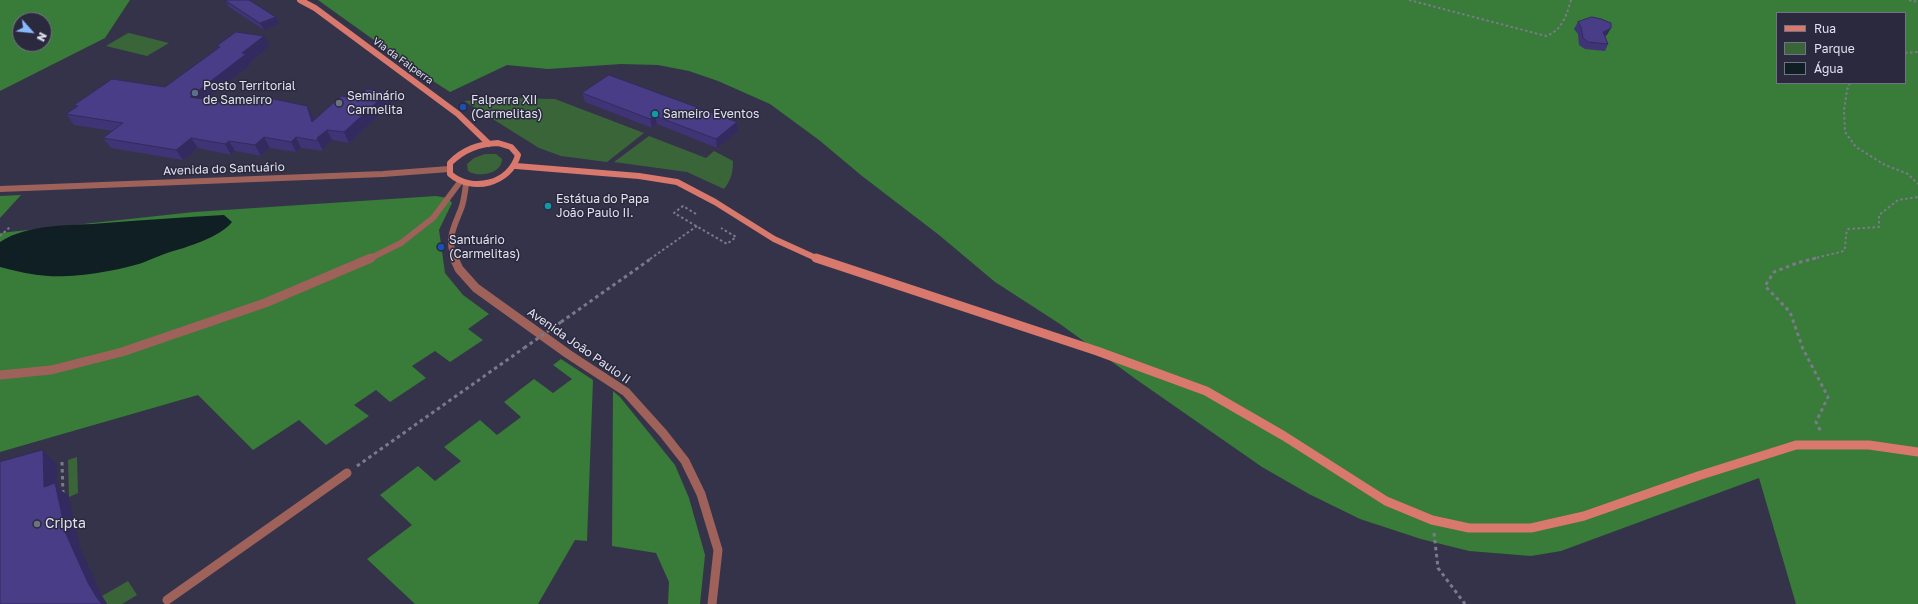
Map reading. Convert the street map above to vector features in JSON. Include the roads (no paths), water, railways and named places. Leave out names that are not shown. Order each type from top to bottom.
[{"type":"main road","name":"Via da Falperra","points":[[300,0],[315,8],[458,114],[489,144]]},
{"type":"main road","points":[[498,143],[511,147],[518,155],[516,166],[511,171],[495,180],[485,183],[463,183],[452,178],[449,169],[450,163],[462,152],[470,148],[498,143]]},
{"type":"main road","points":[[516,166],[639,176],[677,182],[715,202],[774,238],[820,260],[1097,351],[1206,391],[1284,436],[1386,502],[1432,520],[1469,528],[1531,528],[1584,516],[1698,476],[1796,445],[1870,445],[1918,452]]},
{"type":"street","name":"Avenida do Santuário","points":[[0,189],[375,174],[449,169]]},
{"type":"street","points":[[0,375],[51,370],[122,352],[265,303],[369,259],[401,243],[433,218],[463,183]]},
{"type":"street","name":"Avenida João Paulo II","points":[[463,183],[462,207],[454,224],[450,241],[453,255],[459,269],[476,288],[568,354],[626,392],[663,433],[685,461],[701,494],[718,550],[712,604]]},
{"type":"street","points":[[167,600],[347,473]]},
{"type":"water","points":[[224,215],[232,222],[219,233],[193,245],[120,269],[83,275],[48,276],[36,275],[0,267],[0,242],[24,231],[51,226]]},
{"type":"place","name":"Posto Territorial de Sameirro","points":[[195,93]]},
{"type":"place","name":"Seminário Carmelita","points":[[339,103]]},
{"type":"place","name":"Falperra XII (Carmelitas)","points":[[463,107]]},
{"type":"place","name":"Sameiro Eventos","points":[[655,114]]},
{"type":"place","name":"Estátua do Papa João Paulo II.","points":[[548,206]]},
{"type":"place","name":"Santuário (Carmelitas)","points":[[441,247]]},
{"type":"place","name":"Cripta","points":[[37,524]]}]
